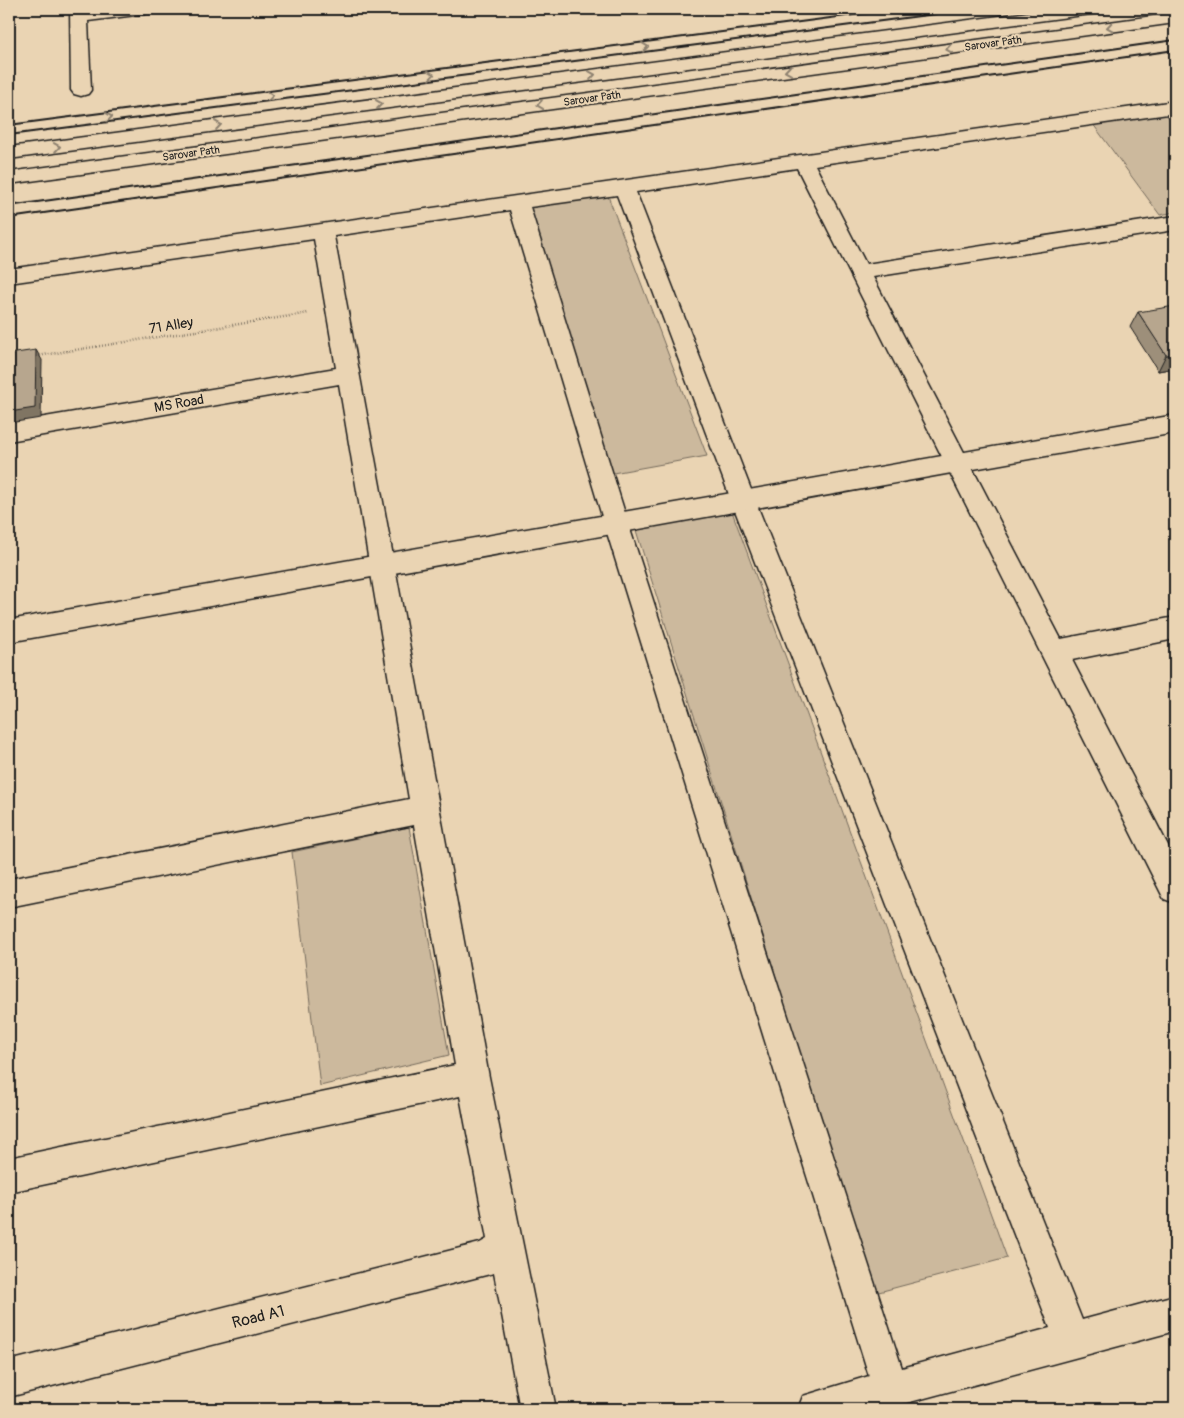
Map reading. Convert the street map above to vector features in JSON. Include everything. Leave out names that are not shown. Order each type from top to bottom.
[{"type":"street","points":[[81,90],[80,13],[144,9]]},
{"type":"street","name":"Sarovar Path","points":[[9,154],[1091,9]]},
{"type":"street","name":"Sarovar Path","points":[[9,178],[1175,18]]},
{"type":"street","points":[[9,276],[803,161],[1174,110]]},
{"type":"street","points":[[803,161],[1175,889]]},
{"type":"street","points":[[624,187],[743,500],[1072,1340]]},
{"type":"street","points":[[518,202],[616,523],[892,1389]]},
{"type":"street","points":[[861,272],[1175,223]]},
{"type":"street","points":[[323,231],[427,808],[473,1077],[538,1409]]},
{"type":"street","name":"MS Road","points":[[9,432],[349,374]]},
{"type":"street","points":[[9,631],[1175,424]]},
{"type":"street","points":[[1054,652],[1175,628]]},
{"type":"street","points":[[9,893],[427,808]]},
{"type":"street","points":[[9,1175],[473,1077]]},
{"type":"street","name":"Road A1","points":[[9,1380],[485,1259],[506,1248]]},
{"type":"street","points":[[816,1409],[1175,1313]]},
{"type":"lane","points":[[9,130],[935,9]]},
{"type":"lane","points":[[9,212],[1175,45]]},
{"type":"path","name":"71 Alley","points":[[28,358],[337,309]]},
{"type":"shaded area","points":[[1159,105],[1175,126],[1175,212],[1160,215],[1087,116]]},
{"type":"shaded area","points":[[608,196],[707,456],[613,473],[527,208]]},
{"type":"shaded area","points":[[730,506],[1007,1258],[875,1293],[634,524]]},
{"type":"shaded area","points":[[409,827],[449,1055],[320,1086],[292,852]]},
{"type":"building","points":[[1175,306],[1175,354],[1166,355],[1138,312]]},
{"type":"building","points":[[36,350],[35,408],[9,412],[9,354]]}]
